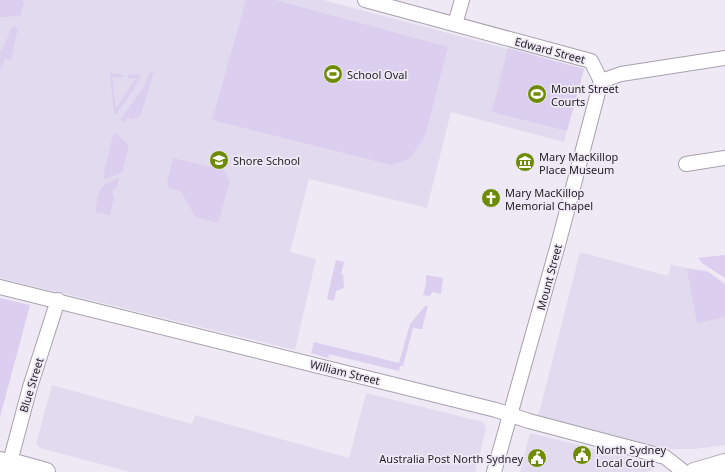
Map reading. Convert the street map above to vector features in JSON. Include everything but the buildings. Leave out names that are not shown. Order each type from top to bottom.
[{"type":"main road","points":[[694,472],[725,463]]},
{"type":"main road","points":[[6,464],[46,472]]},
{"type":"street","name":"Edward Street","points":[[365,0],[591,61],[601,81]]},
{"type":"street","points":[[455,24],[462,0]]},
{"type":"street","points":[[601,81],[621,74],[725,58]]},
{"type":"street","name":"Mount Street","points":[[494,472],[511,416],[601,81]]},
{"type":"street","points":[[686,164],[725,158]]},
{"type":"street","name":"William Street","points":[[0,287],[58,300],[511,416],[664,457],[684,472]]},
{"type":"street","name":"Blue Street","points":[[6,464],[58,300]]},
{"type":"shaded area","name":"Shore School","points":[[0,0],[323,0],[584,69],[564,142],[451,112],[427,208],[309,179],[290,252],[316,259],[295,350],[0,278]]},
{"type":"shaded area","points":[[0,0],[22,0],[24,3],[20,16],[0,17]]},
{"type":"shaded area","name":"School Oval","points":[[246,0],[275,0],[448,47],[425,137],[409,159],[391,165],[212,120]]},
{"type":"shaded area","points":[[13,27],[18,28],[11,60],[5,58],[0,71],[0,51]]},
{"type":"shaded area","name":"Mount Street Courts","points":[[508,48],[584,69],[567,131],[492,112]]},
{"type":"shaded area","points":[[154,71],[140,117],[133,119],[126,118],[125,122],[120,120],[145,85],[149,74]]},
{"type":"shaded area","points":[[110,73],[123,75],[122,78],[112,77],[116,108],[136,78],[128,78],[128,75],[141,75],[132,92],[116,114],[114,114]]},
{"type":"shaded area","points":[[116,133],[129,146],[122,173],[105,179],[103,177],[113,134]]},
{"type":"shaded area","points":[[173,158],[224,170],[230,181],[218,223],[195,217],[181,191],[169,188],[167,182]]},
{"type":"shaded area","points":[[119,178],[117,187],[112,192],[114,198],[110,215],[95,212],[100,190],[106,184]]},
{"type":"shaded area","points":[[580,252],[668,276],[671,265],[707,271],[725,283],[725,445],[695,449],[664,449],[538,417]]},
{"type":"shaded area","points":[[725,255],[725,278],[702,263],[698,258]]},
{"type":"shaded area","points":[[336,260],[344,262],[341,274],[343,274],[344,288],[336,291],[334,301],[327,299]]},
{"type":"shaded area","points":[[687,269],[708,272],[725,285],[725,317],[697,323]]},
{"type":"shaded area","points":[[426,275],[443,278],[441,294],[432,292],[430,296],[423,295],[426,284]]},
{"type":"shaded area","points":[[0,298],[30,305],[0,417]]},
{"type":"shaded area","points":[[425,306],[428,306],[422,329],[413,328],[403,366],[400,366],[399,371],[329,354],[328,358],[311,353],[314,342],[399,363],[410,324]]},
{"type":"shaded area","points":[[52,385],[192,424],[195,415],[349,458],[366,393],[483,422],[486,429],[475,472],[130,472],[40,448],[36,444]]},
{"type":"shaded area","name":"North Sydney Local Court","points":[[530,433],[654,464],[653,469],[646,472],[520,472]]},
{"type":"place","name":"School Oval","points":[[333,74]]},
{"type":"place","name":"Mount Street Courts","points":[[537,94]]},
{"type":"place","name":"Shore School","points":[[219,160]]},
{"type":"place","name":"Mary MacKillop Place Museum","points":[[525,162]]},
{"type":"place","name":"Mary MacKillop Memorial Chapel","points":[[491,198]]},
{"type":"place","name":"North Sydney Local Court","points":[[582,455]]},
{"type":"place","name":"Australia Post North Sydney","points":[[537,458]]}]
